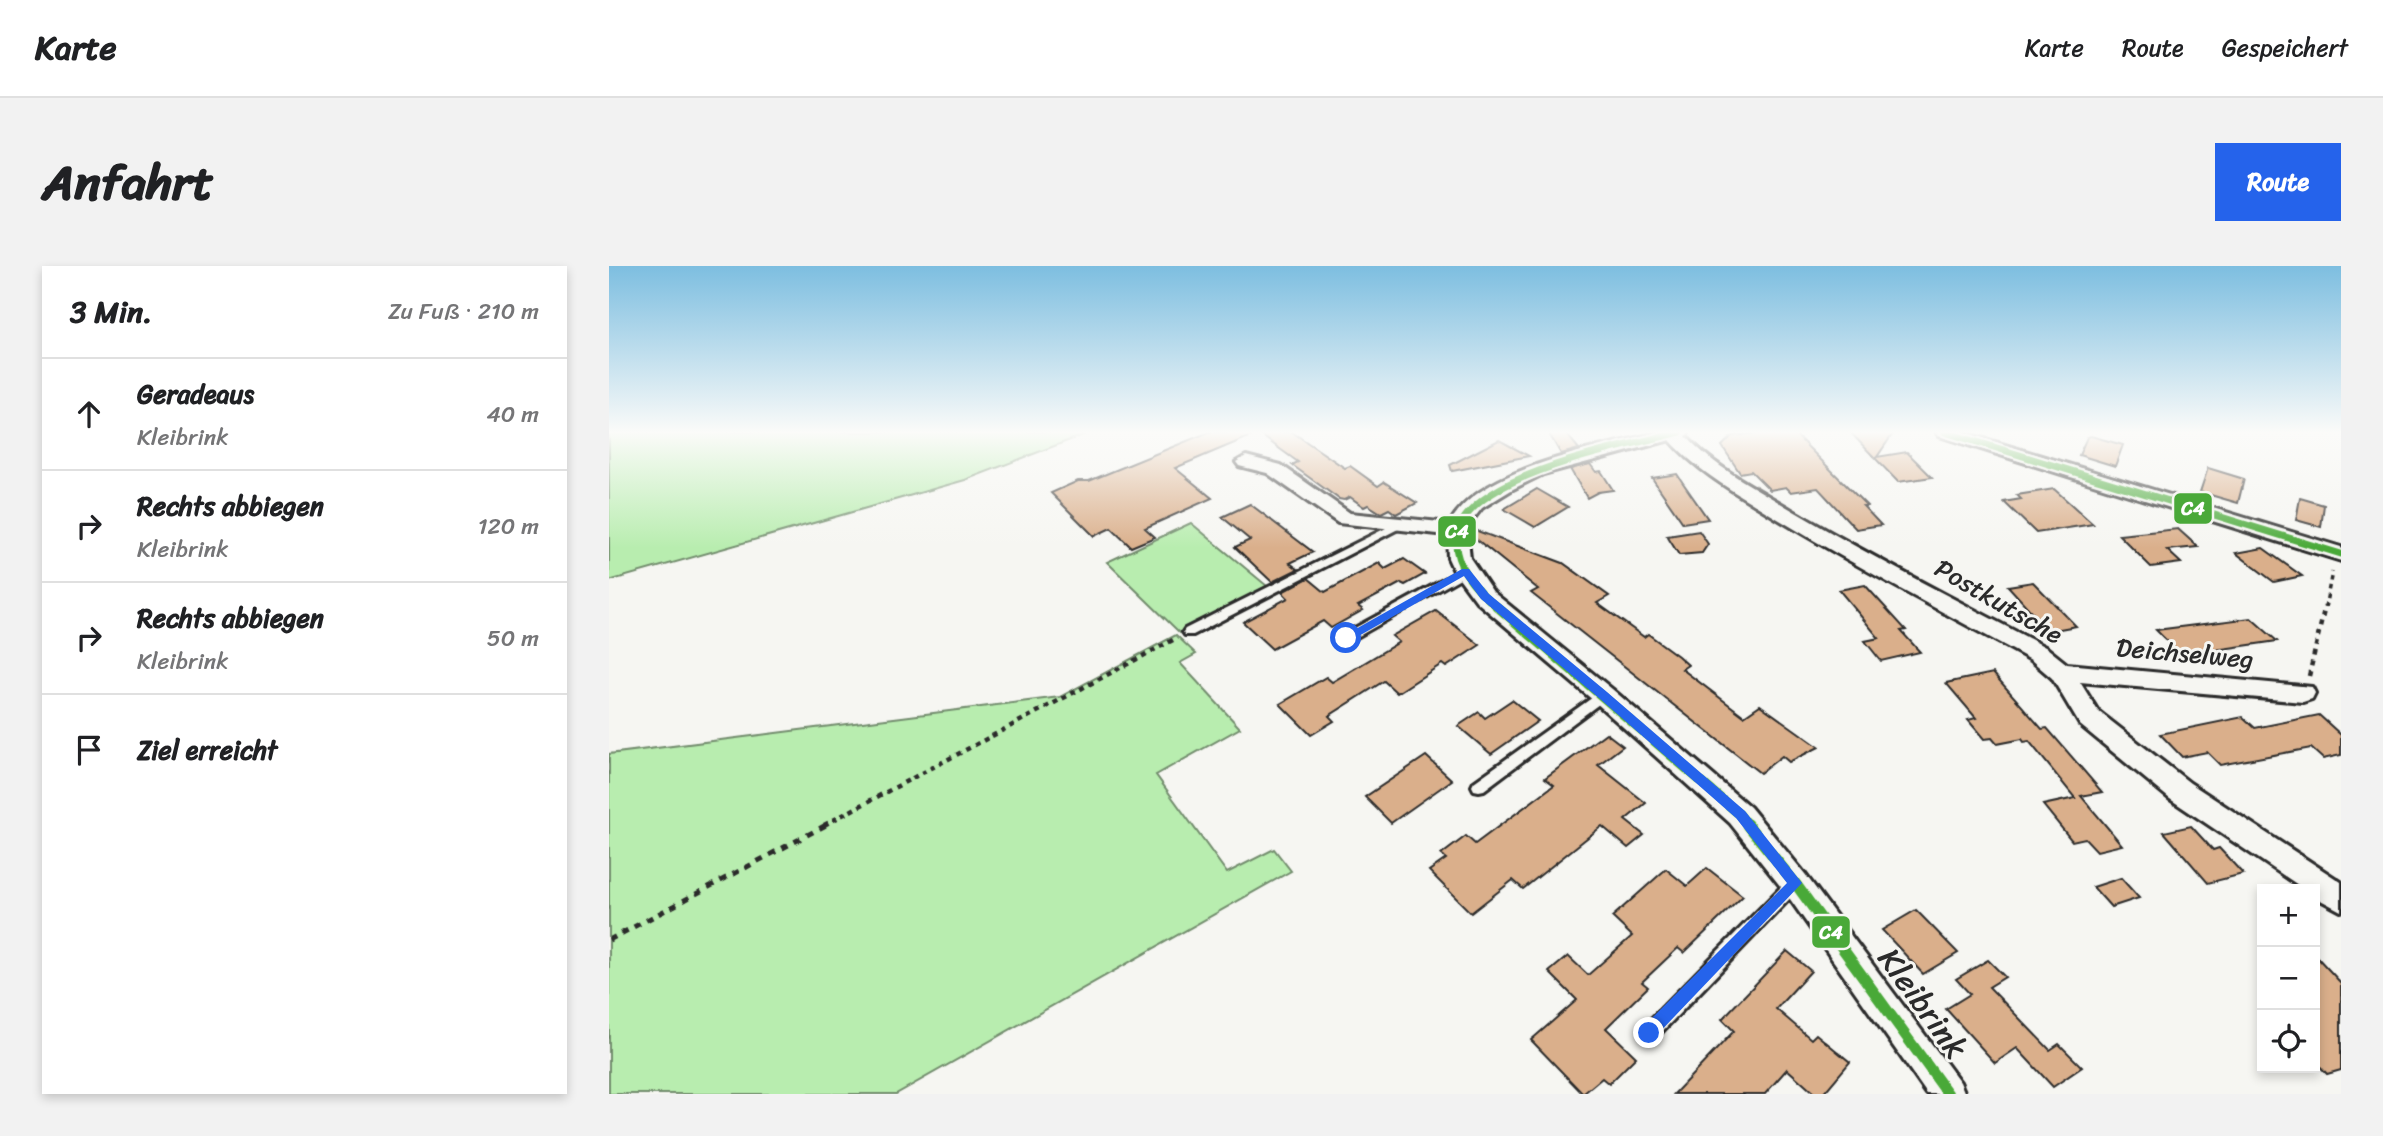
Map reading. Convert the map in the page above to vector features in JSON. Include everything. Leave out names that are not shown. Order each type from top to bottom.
[{"type":"street","points":[[1276,471],[1345,519],[1457,530],[1461,520],[1475,504],[1535,471]]},
{"type":"street","name":"Postkutsche","points":[[1715,471],[1810,529],[2039,654],[2061,672],[2089,718],[2180,791],[2341,898]]},
{"type":"street","points":[[2071,471],[2338,553]]},
{"type":"street","name":"Kleibrink","points":[[1457,530],[1459,558],[1465,571],[1485,597],[1603,695],[1740,815],[1795,883],[1948,1094]]},
{"type":"street","name":"Deichselweg","points":[[2061,672],[2303,694]]},
{"type":"lane","points":[[1189,632],[1396,526]]},
{"type":"lane","points":[[1346,638],[1465,571]]},
{"type":"lane","points":[[1479,786],[1603,695]]},
{"type":"lane","points":[[1649,1033],[1795,883]]},
{"type":"path","points":[[2303,694],[2316,651],[2338,553]]},
{"type":"path","points":[[609,940],[1189,632]]},
{"type":"green space","points":[[609,471],[990,471],[965,480],[609,581]]},
{"type":"green space","points":[[1191,523],[1267,586],[1180,633],[1107,562]]},
{"type":"green space","points":[[1176,635],[1196,654],[1180,663],[1240,728],[1156,775],[1227,873],[1274,849],[1291,871],[896,1094],[609,1094],[609,754],[1060,697]]},
{"type":"building","points":[[1114,471],[1178,471],[1212,498],[1145,528],[1155,537],[1131,547],[1111,528],[1094,536],[1051,493],[1078,481],[1089,481]]},
{"type":"building","points":[[1300,471],[1356,471],[1378,486],[1384,482],[1417,503],[1396,514],[1389,509],[1381,513],[1368,505],[1364,507],[1350,497],[1339,499]]},
{"type":"building","points":[[1571,471],[1601,471],[1613,490],[1598,492],[1587,498]]},
{"type":"building","points":[[1738,471],[1832,471],[1867,506],[1863,506],[1881,525],[1856,529],[1818,488],[1791,492],[1786,487],[1770,490],[1751,471],[1740,473]]},
{"type":"building","points":[[1887,471],[1926,471],[1932,477],[1898,482]]},
{"type":"building","points":[[2207,471],[2217,471],[2244,479],[2238,503],[2200,492]]},
{"type":"building","points":[[1677,474],[1708,519],[1683,523],[1652,478]]},
{"type":"building","points":[[1537,489],[1568,507],[1535,527],[1504,509]]},
{"type":"building","points":[[2054,489],[2093,524],[2036,533],[2004,502],[2021,499],[2017,495]]},
{"type":"building","points":[[2300,498],[2324,505],[2321,527],[2296,520]]},
{"type":"building","points":[[1250,504],[1313,552],[1290,563],[1298,569],[1272,582],[1235,547],[1250,540],[1222,517]]},
{"type":"building","points":[[1472,529],[1563,563],[1609,596],[1597,603],[1644,637],[1648,634],[1678,656],[1688,665],[1682,669],[1744,716],[1760,705],[1819,747],[1789,762],[1782,756],[1760,773],[1531,593],[1538,589],[1470,534]]},
{"type":"building","points":[[2178,529],[2198,547],[2167,550],[2181,563],[2151,567],[2119,535]]},
{"type":"building","points":[[1699,531],[1708,544],[1702,553],[1679,555],[1667,536]]},
{"type":"building","points":[[2263,548],[2302,576],[2274,582],[2236,553]]},
{"type":"building","points":[[1404,559],[1425,574],[1405,585],[1401,583],[1358,606],[1363,610],[1331,628],[1323,621],[1272,649],[1243,622],[1288,598],[1282,592],[1308,578],[1325,592],[1379,563],[1385,569]]},
{"type":"building","points":[[2033,582],[2076,626],[2049,631],[2008,586]]},
{"type":"building","points":[[1865,585],[1906,630],[1901,631],[1920,652],[1881,661],[1865,641],[1879,638],[1839,590]]},
{"type":"building","points":[[1436,611],[1480,645],[1446,667],[1442,664],[1397,693],[1384,681],[1329,716],[1334,721],[1311,735],[1280,704],[1326,677],[1332,682],[1399,642],[1392,636]]},
{"type":"building","points":[[2251,618],[2277,641],[2181,655],[2156,630]]},
{"type":"building","points":[[1993,673],[2042,729],[2047,728],[2102,792],[2081,796],[2122,845],[2097,851],[2085,838],[2072,841],[2043,805],[2075,798],[2029,741],[2024,742],[2022,739],[1997,744],[1992,738],[1984,739],[1968,720],[1976,718],[1946,683]]},
{"type":"building","points":[[1512,700],[1538,721],[1491,754],[1458,726],[1479,712],[1485,718]]},
{"type":"building","points":[[2319,715],[2341,735],[2341,755],[2323,759],[2311,748],[2220,765],[2207,752],[2182,757],[2160,734],[2243,717],[2255,728]]},
{"type":"building","points":[[1606,733],[1623,746],[1598,765],[1646,803],[1625,820],[1644,835],[1628,848],[1602,826],[1523,889],[1513,880],[1471,913],[1429,871],[1446,859],[1441,855],[1466,836],[1475,844],[1554,785],[1545,778]]},
{"type":"building","points":[[1426,756],[1452,780],[1391,823],[1365,797]]},
{"type":"building","points":[[2191,826],[2213,850],[2219,848],[2243,874],[2208,883],[2164,832]]},
{"type":"building","points":[[1707,868],[1743,896],[1684,953],[1678,948],[1642,982],[1648,987],[1606,1028],[1636,1057],[1609,1084],[1602,1078],[1583,1094],[1531,1040],[1577,1000],[1549,972],[1568,956],[1588,975],[1632,936],[1612,917],[1666,869],[1687,886]]},
{"type":"building","points":[[2121,878],[2139,898],[2111,907],[2093,887]]},
{"type":"building","points":[[1916,910],[1958,953],[1923,974],[1882,930]]},
{"type":"building","points":[[1787,951],[1811,971],[1776,1009],[1811,1039],[1816,1034],[1850,1062],[1823,1094],[1815,1094],[1787,1069],[1765,1094],[1674,1094],[1734,1031],[1722,1019]]},
{"type":"building","points":[[1988,960],[2005,977],[1989,987],[2050,1050],[2059,1044],[2082,1067],[2053,1087],[2017,1048],[1995,1063],[1946,1009],[1970,994],[1956,979]]},
{"type":"building","points":[[2320,960],[2341,983],[2341,1070],[2327,1074],[2320,1066]]},
{"type":"transit line","name":"C4","points":[[1535,471],[1475,504],[1461,520],[1457,530],[1459,558],[1465,571],[1485,597],[1603,695],[1740,815],[1795,883],[1948,1094]]},
{"type":"transit line","name":"C4","points":[[2070,471],[2341,554]]},
{"type":"route","points":[[1346,638],[1465,571],[1485,597],[1603,695],[1740,815],[1795,883],[1649,1033]]}]
